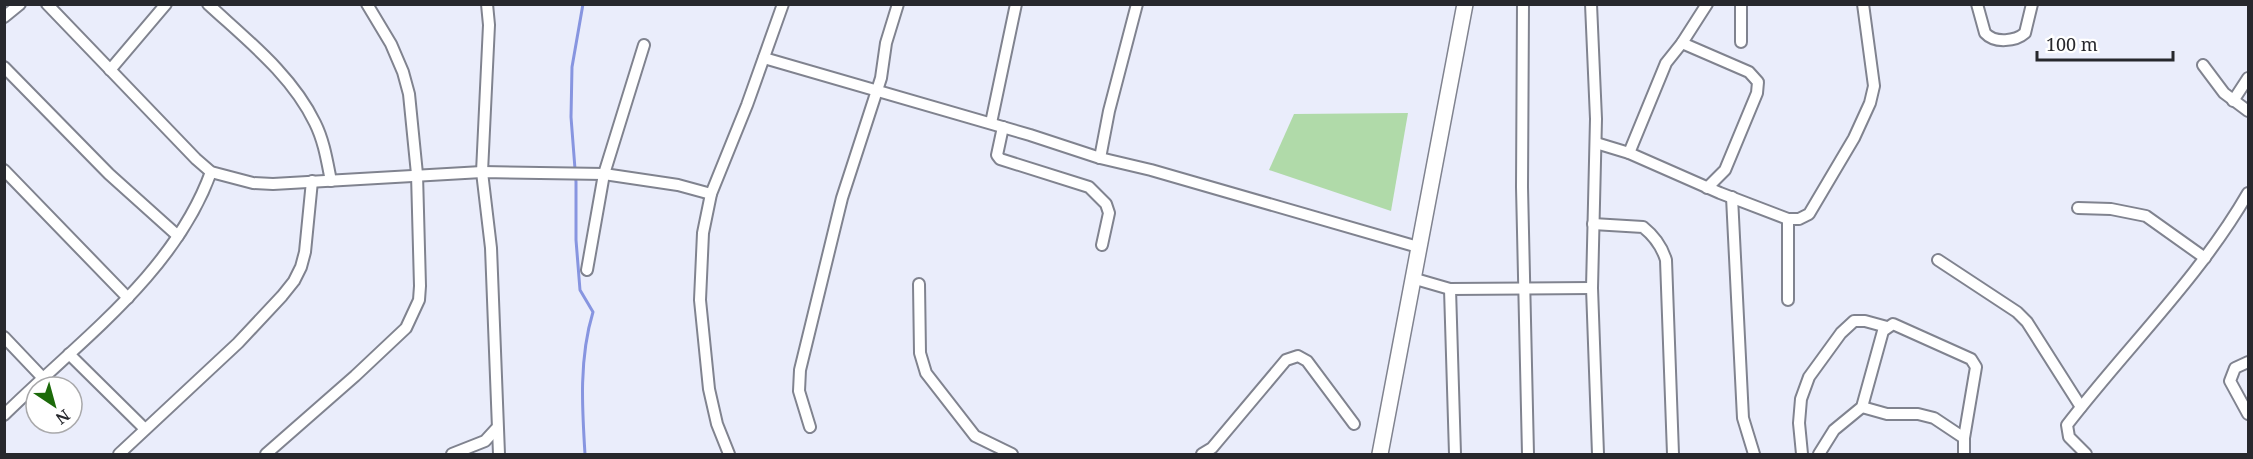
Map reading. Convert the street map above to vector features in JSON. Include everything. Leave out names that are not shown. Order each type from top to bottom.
[{"type":"street","points":[[4,17],[20,4]]},
{"type":"street","points":[[47,4],[211,172],[253,183],[273,184],[482,172],[604,174],[678,185],[711,194]]},
{"type":"street","points":[[110,70],[166,4]]},
{"type":"street","points":[[208,4],[294,89],[316,124],[324,147],[331,181]]},
{"type":"street","points":[[266,454],[406,328],[419,300],[417,174],[409,94],[403,72],[391,44],[367,4]]},
{"type":"street","points":[[487,4],[489,25],[482,172],[491,248],[496,429],[499,454]]},
{"type":"street","points":[[729,454],[712,408],[700,300],[702,243],[711,194],[741,122],[783,4]]},
{"type":"street","points":[[810,428],[799,391],[800,370],[842,198],[881,78],[886,43],[898,4]]},
{"type":"street","points":[[991,123],[1016,4]]},
{"type":"street","points":[[1100,158],[1109,111],[1137,4]]},
{"type":"street","points":[[1380,454],[1465,4]]},
{"type":"street","points":[[1523,4],[1521,83],[1528,454]]},
{"type":"street","points":[[1592,4],[1596,143],[1592,288],[1598,454]]},
{"type":"street","points":[[1629,153],[1662,71],[1707,4]]},
{"type":"street","points":[[1741,4],[1741,42]]},
{"type":"street","points":[[1596,143],[1629,153],[1707,188],[1788,219],[1799,219],[1809,214],[1854,138],[1870,103],[1874,86],[1863,4]]},
{"type":"street","points":[[1977,4],[1985,33],[1994,39],[2015,39],[2025,33],[2032,4]]},
{"type":"street","points":[[1682,43],[1749,72],[1758,82],[1757,93],[1725,170],[1707,188]]},
{"type":"street","points":[[587,270],[604,174],[644,45]]},
{"type":"street","points":[[764,58],[991,123],[1100,158],[1151,170],[1418,247]]},
{"type":"street","points":[[2203,65],[2233,101],[2248,111]]},
{"type":"street","points":[[4,67],[109,174],[178,236]]},
{"type":"street","points":[[2233,101],[2248,78]]},
{"type":"street","points":[[1003,127],[997,155],[1000,159],[1089,187],[1106,204],[1109,213],[1102,245]]},
{"type":"street","points":[[4,170],[72,243],[128,298]]},
{"type":"street","points":[[45,375],[128,298],[160,261],[195,210],[211,172]]},
{"type":"street","points":[[119,454],[238,343],[294,281],[305,252],[312,181]]},
{"type":"street","points":[[2086,454],[2069,437],[2066,428],[2081,406],[2205,258],[2233,219],[2248,193]]},
{"type":"street","points":[[1732,197],[1743,418],[1754,454]]},
{"type":"street","points":[[2078,208],[2110,208],[2146,216],[2205,258]]},
{"type":"street","points":[[1788,219],[1788,300]]},
{"type":"street","points":[[1593,224],[1643,227],[1664,252],[1673,454]]},
{"type":"street","points":[[1938,260],[2022,317],[2035,332],[2081,406]]},
{"type":"street","points":[[1412,278],[1450,289],[1592,288]]},
{"type":"street","points":[[919,284],[920,353],[926,373],[975,436],[1012,454]]},
{"type":"street","points":[[1450,289],[1455,454]]},
{"type":"street","points":[[1802,454],[1799,423],[1801,399],[1809,377],[1841,333],[1854,321],[1865,321],[1887,327]]},
{"type":"street","points":[[1820,454],[1834,430],[1862,407],[1881,337],[1887,327],[1893,324],[1971,358],[1976,367],[1964,438],[1964,454]]},
{"type":"street","points":[[4,337],[39,375]]},
{"type":"street","points":[[69,354],[144,429]]},
{"type":"street","points":[[1202,454],[1212,448],[1286,360],[1299,356],[1307,361],[1354,424]]},
{"type":"street","points":[[2248,362],[2235,368],[2230,375],[2230,381],[2248,414]]},
{"type":"street","points":[[4,415],[24,396]]},
{"type":"street","points":[[1862,407],[1887,414],[1918,414],[1934,418],[1964,438]]},
{"type":"street","points":[[452,454],[485,441],[496,429]]},
{"type":"green space","points":[[1408,113],[1391,211],[1269,170],[1294,114]]},
{"type":"waterway","points":[[583,4],[572,67],[571,117],[580,290],[593,312],[585,347],[583,401],[585,454]]}]
